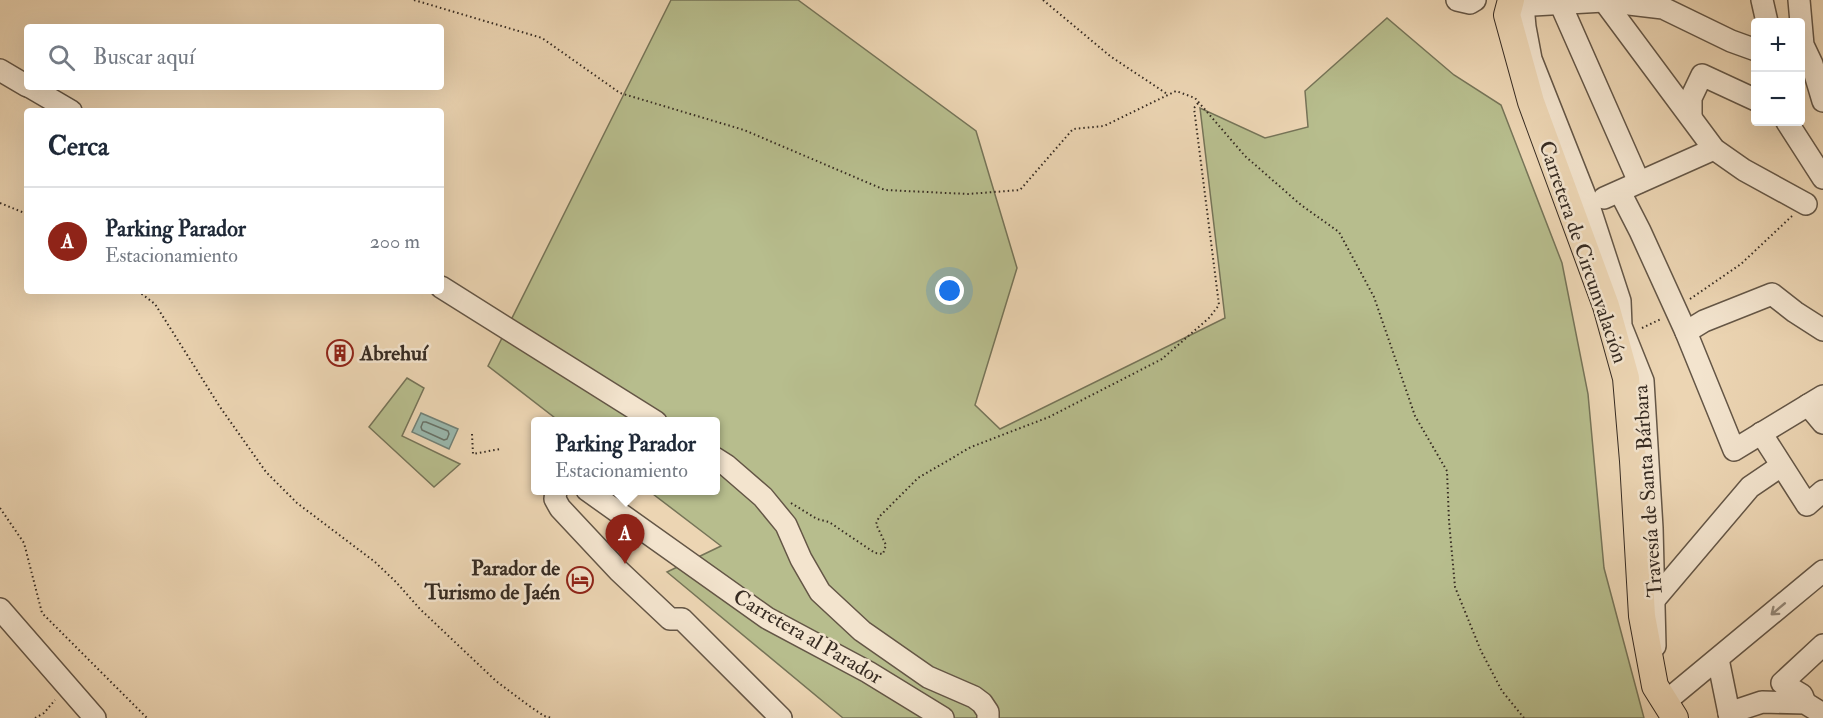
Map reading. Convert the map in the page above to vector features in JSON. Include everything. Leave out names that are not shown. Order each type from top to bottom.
[{"type":"main road","name":"Carretera de Circunvalación","points":[[1515,3],[1507,15],[1531,102],[1606,306],[1626,378],[1642,616],[1655,686],[1670,710]]},
{"type":"street","points":[[1457,0],[1470,3],[1475,0]]},
{"type":"street","points":[[1762,0],[1766,18]]},
{"type":"street","points":[[1799,0],[1803,45],[1812,64],[1823,101]]},
{"type":"street","points":[[1604,1],[1714,149],[1744,170],[1806,204]]},
{"type":"street","points":[[1515,3],[1604,1],[1663,4],[1685,10],[1751,48]]},
{"type":"street","name":"Travesía de Santa Bárbara","points":[[1515,3],[1524,27],[1531,59],[1588,203],[1620,302],[1621,326],[1643,381],[1657,644],[1650,658]]},
{"type":"street","points":[[1560,3],[1639,182]]},
{"type":"street","points":[[0,70],[24,84]]},
{"type":"street","points":[[1691,116],[1691,98],[1702,75],[1751,98]]},
{"type":"street","points":[[35,90],[66,108]]},
{"type":"street","points":[[1790,126],[1823,178]]},
{"type":"street","points":[[1714,149],[1612,195],[1640,231],[1686,332],[1734,450],[1816,401],[1823,423]]},
{"type":"street","points":[[444,289],[648,417]]},
{"type":"street","points":[[1686,332],[1704,321],[1772,294],[1823,330]]},
{"type":"street","points":[[1761,433],[1807,505],[1823,491]]},
{"type":"street","name":"Carretera al Parador","points":[[720,461],[763,497],[786,525],[801,559],[820,592],[862,631],[928,677],[974,697],[982,703],[988,712],[988,718]]},
{"type":"street","points":[[1655,599],[1750,487],[1781,466]]},
{"type":"street","points":[[555,495],[556,502],[564,513],[619,571],[670,619],[682,619],[781,718]]},
{"type":"street","name":"Carretera al Parador","points":[[594,495],[767,618],[868,672],[943,718]]},
{"type":"street","points":[[1670,710],[1718,659],[1823,571]]},
{"type":"street","points":[[0,609],[95,718]]},
{"type":"street","points":[[1814,709],[1802,695],[1782,683],[1823,645]]},
{"type":"street","points":[[1718,659],[1730,716],[1762,702],[1814,709]]},
{"type":"path","points":[[414,0],[542,38],[620,93],[744,130],[885,190],[968,194],[1020,190],[1073,129],[1104,126],[1176,91],[1195,98],[1245,156],[1301,205],[1340,232],[1374,297],[1415,416],[1447,471],[1455,587],[1481,651],[1502,691],[1524,718]]},
{"type":"path","points":[[1043,0],[1110,56],[1168,94]]},
{"type":"path","points":[[771,507],[791,502],[817,519],[829,522],[875,554],[883,554],[886,545],[876,524],[879,517],[918,478],[971,447],[1049,417],[1162,359],[1209,318],[1219,304],[1194,108],[1199,102]]},
{"type":"path","points":[[0,203],[24,213]]},
{"type":"path","points":[[1621,326],[1640,329],[1675,312],[1741,264],[1806,204]]},
{"type":"path","points":[[142,294],[155,304],[220,407],[266,472],[297,503],[382,569],[420,609],[496,681],[528,705],[552,718]]},
{"type":"path","points":[[472,434],[473,454],[500,449]]},
{"type":"path","points":[[0,508],[24,543],[42,613],[147,718]]},
{"type":"path","points":[[35,718],[44,713],[50,704],[69,689]]},
{"type":"green space","points":[[671,0],[798,0],[976,131],[1017,268],[975,405],[1000,429],[1225,318],[1200,108],[1265,138],[1308,127],[1305,91],[1387,18],[1454,75],[1501,105],[1562,263],[1588,394],[1604,568],[1644,718],[843,718],[667,572],[721,546],[654,495],[720,495],[720,417],[554,417],[488,366]]},
{"type":"green space","points":[[407,378],[424,388],[402,436],[460,464],[434,487],[369,427]]},
{"type":"water","points":[[421,413],[458,429],[449,449],[412,432]]},
{"type":"place","name":"Abrehuí","points":[[340,353]]},
{"type":"place","name":"Parking Parador","points":[[625,564]]},
{"type":"place","name":"Parador de Turismo de Jaén","points":[[580,580]]}]
